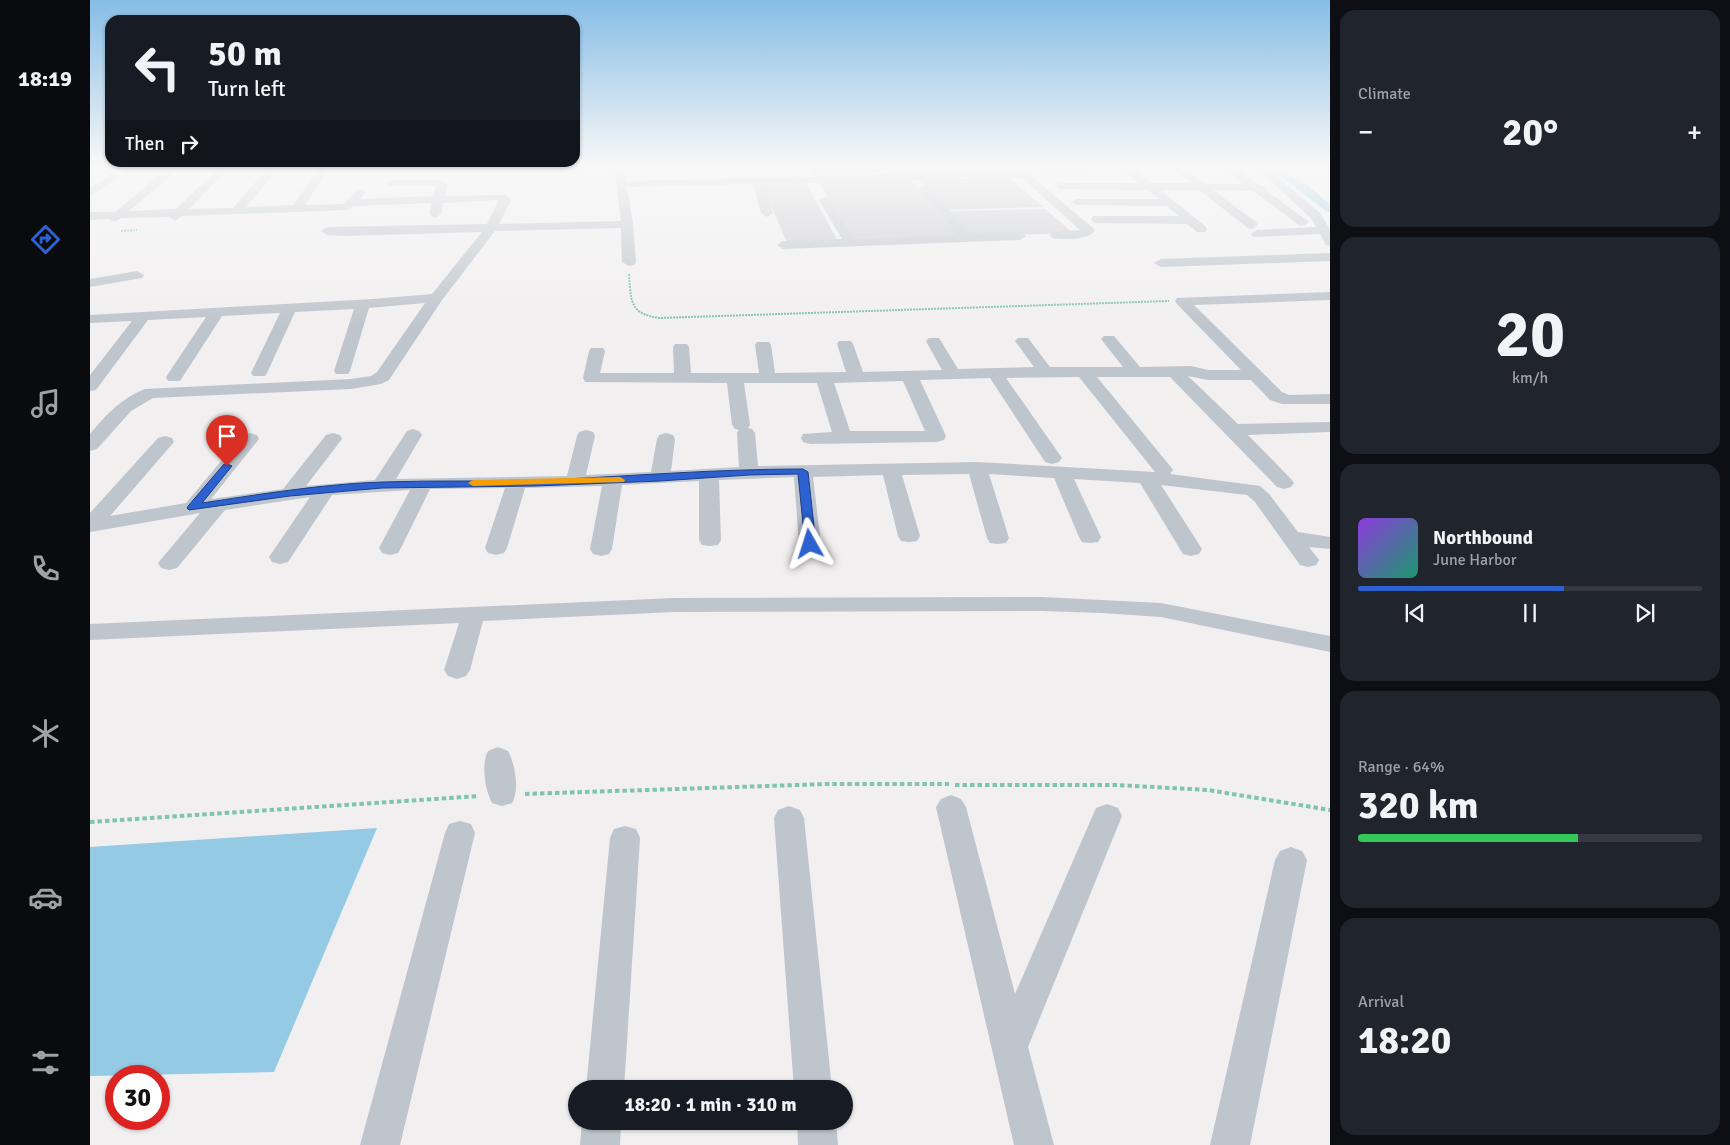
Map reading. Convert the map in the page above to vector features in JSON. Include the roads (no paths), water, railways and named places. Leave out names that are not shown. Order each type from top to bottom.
[{"type":"street","points":[[100,230],[113,219]]},
{"type":"street","points":[[167,224],[172,219]]},
{"type":"street","points":[[429,229],[437,219]]},
{"type":"street","points":[[90,445],[129,403],[138,397],[151,393],[351,384],[374,380],[383,376],[434,301],[491,228],[495,219]]},
{"type":"street","points":[[626,219],[629,262]]},
{"type":"street","points":[[837,219],[851,243]]},
{"type":"street","points":[[951,219],[968,238]]},
{"type":"street","points":[[1056,235],[1087,233],[1089,231],[1076,219]]},
{"type":"street","points":[[1137,219],[1190,220],[1201,229]]},
{"type":"street","points":[[1242,219],[1254,229],[1325,230]]},
{"type":"street","points":[[1300,219],[1303,222]]},
{"type":"street","points":[[1318,219],[1330,242]]},
{"type":"street","points":[[327,231],[627,224]]},
{"type":"street","points":[[782,245],[1020,236]]},
{"type":"street","points":[[1161,263],[1330,257]]},
{"type":"street","points":[[90,283],[137,275]]},
{"type":"street","points":[[1330,296],[1182,301],[1276,396],[1288,400],[1330,399]]},
{"type":"street","points":[[90,318],[385,303],[397,306],[434,301]]},
{"type":"street","points":[[342,371],[363,304]]},
{"type":"street","points":[[259,372],[290,308]]},
{"type":"street","points":[[174,377],[217,312]]},
{"type":"street","points":[[90,386],[144,316]]},
{"type":"street","points":[[1109,339],[1135,372]]},
{"type":"street","points":[[934,341],[952,374]]},
{"type":"street","points":[[1023,341],[1044,372]]},
{"type":"street","points":[[844,344],[856,377]]},
{"type":"street","points":[[763,345],[768,378]]},
{"type":"street","points":[[682,347],[683,378]]},
{"type":"street","points":[[597,351],[591,378],[824,378],[1044,372],[1191,371],[1208,375],[1250,370]]},
{"type":"street","points":[[1084,372],[1155,473],[1191,549]]},
{"type":"street","points":[[1174,372],[1284,484]]},
{"type":"street","points":[[995,374],[1057,465],[1090,537]]},
{"type":"street","points":[[909,375],[950,460]]},
{"type":"street","points":[[735,378],[749,472]]},
{"type":"street","points":[[824,378],[843,437]]},
{"type":"street","points":[[1233,430],[1330,427]]},
{"type":"street","points":[[382,485],[413,435]]},
{"type":"street","points":[[575,482],[586,436]]},
{"type":"street","points":[[810,438],[937,436]]},
{"type":"street","points":[[193,508],[250,439]]},
{"type":"street","points":[[290,493],[333,439]]},
{"type":"street","points":[[660,478],[666,439]]},
{"type":"street","points":[[91,522],[166,442]]},
{"type":"street","points":[[91,522],[118,520],[290,493],[382,485],[575,482],[749,472],[1057,465],[1155,473],[1253,490],[1262,498],[1308,560]]},
{"type":"street","points":[[977,468],[998,538]]},
{"type":"street","points":[[891,470],[909,536]]},
{"type":"street","points":[[803,472],[810,544]]},
{"type":"street","points":[[709,475],[710,540]]},
{"type":"street","points":[[601,549],[612,480]]},
{"type":"street","points":[[390,548],[423,483]]},
{"type":"street","points":[[496,548],[516,483]]},
{"type":"street","points":[[280,557],[326,489]]},
{"type":"street","points":[[169,563],[219,504]]},
{"type":"street","points":[[1293,538],[1330,543]]},
{"type":"street","points":[[90,632],[674,605],[1102,606],[1161,610],[1330,644]]},
{"type":"street","points":[[457,670],[473,614]]},
{"type":"street","points":[[498,758],[502,795]]},
{"type":"street","points":[[951,807],[1034,1145]]},
{"type":"street","points":[[1010,1047],[1107,816]]},
{"type":"street","points":[[789,818],[812,1080]]},
{"type":"street","points":[[380,1145],[460,833]]},
{"type":"street","points":[[606,1080],[625,838]]},
{"type":"street","points":[[1230,1145],[1291,860]]},
{"type":"street","points":[[600,1145],[601,1130]]},
{"type":"street","points":[[817,1130],[818,1145]]},
{"type":"water","points":[[377,828],[274,1072],[170,1074],[170,1065],[105,1065],[105,1076],[90,1076],[90,847]]}]
